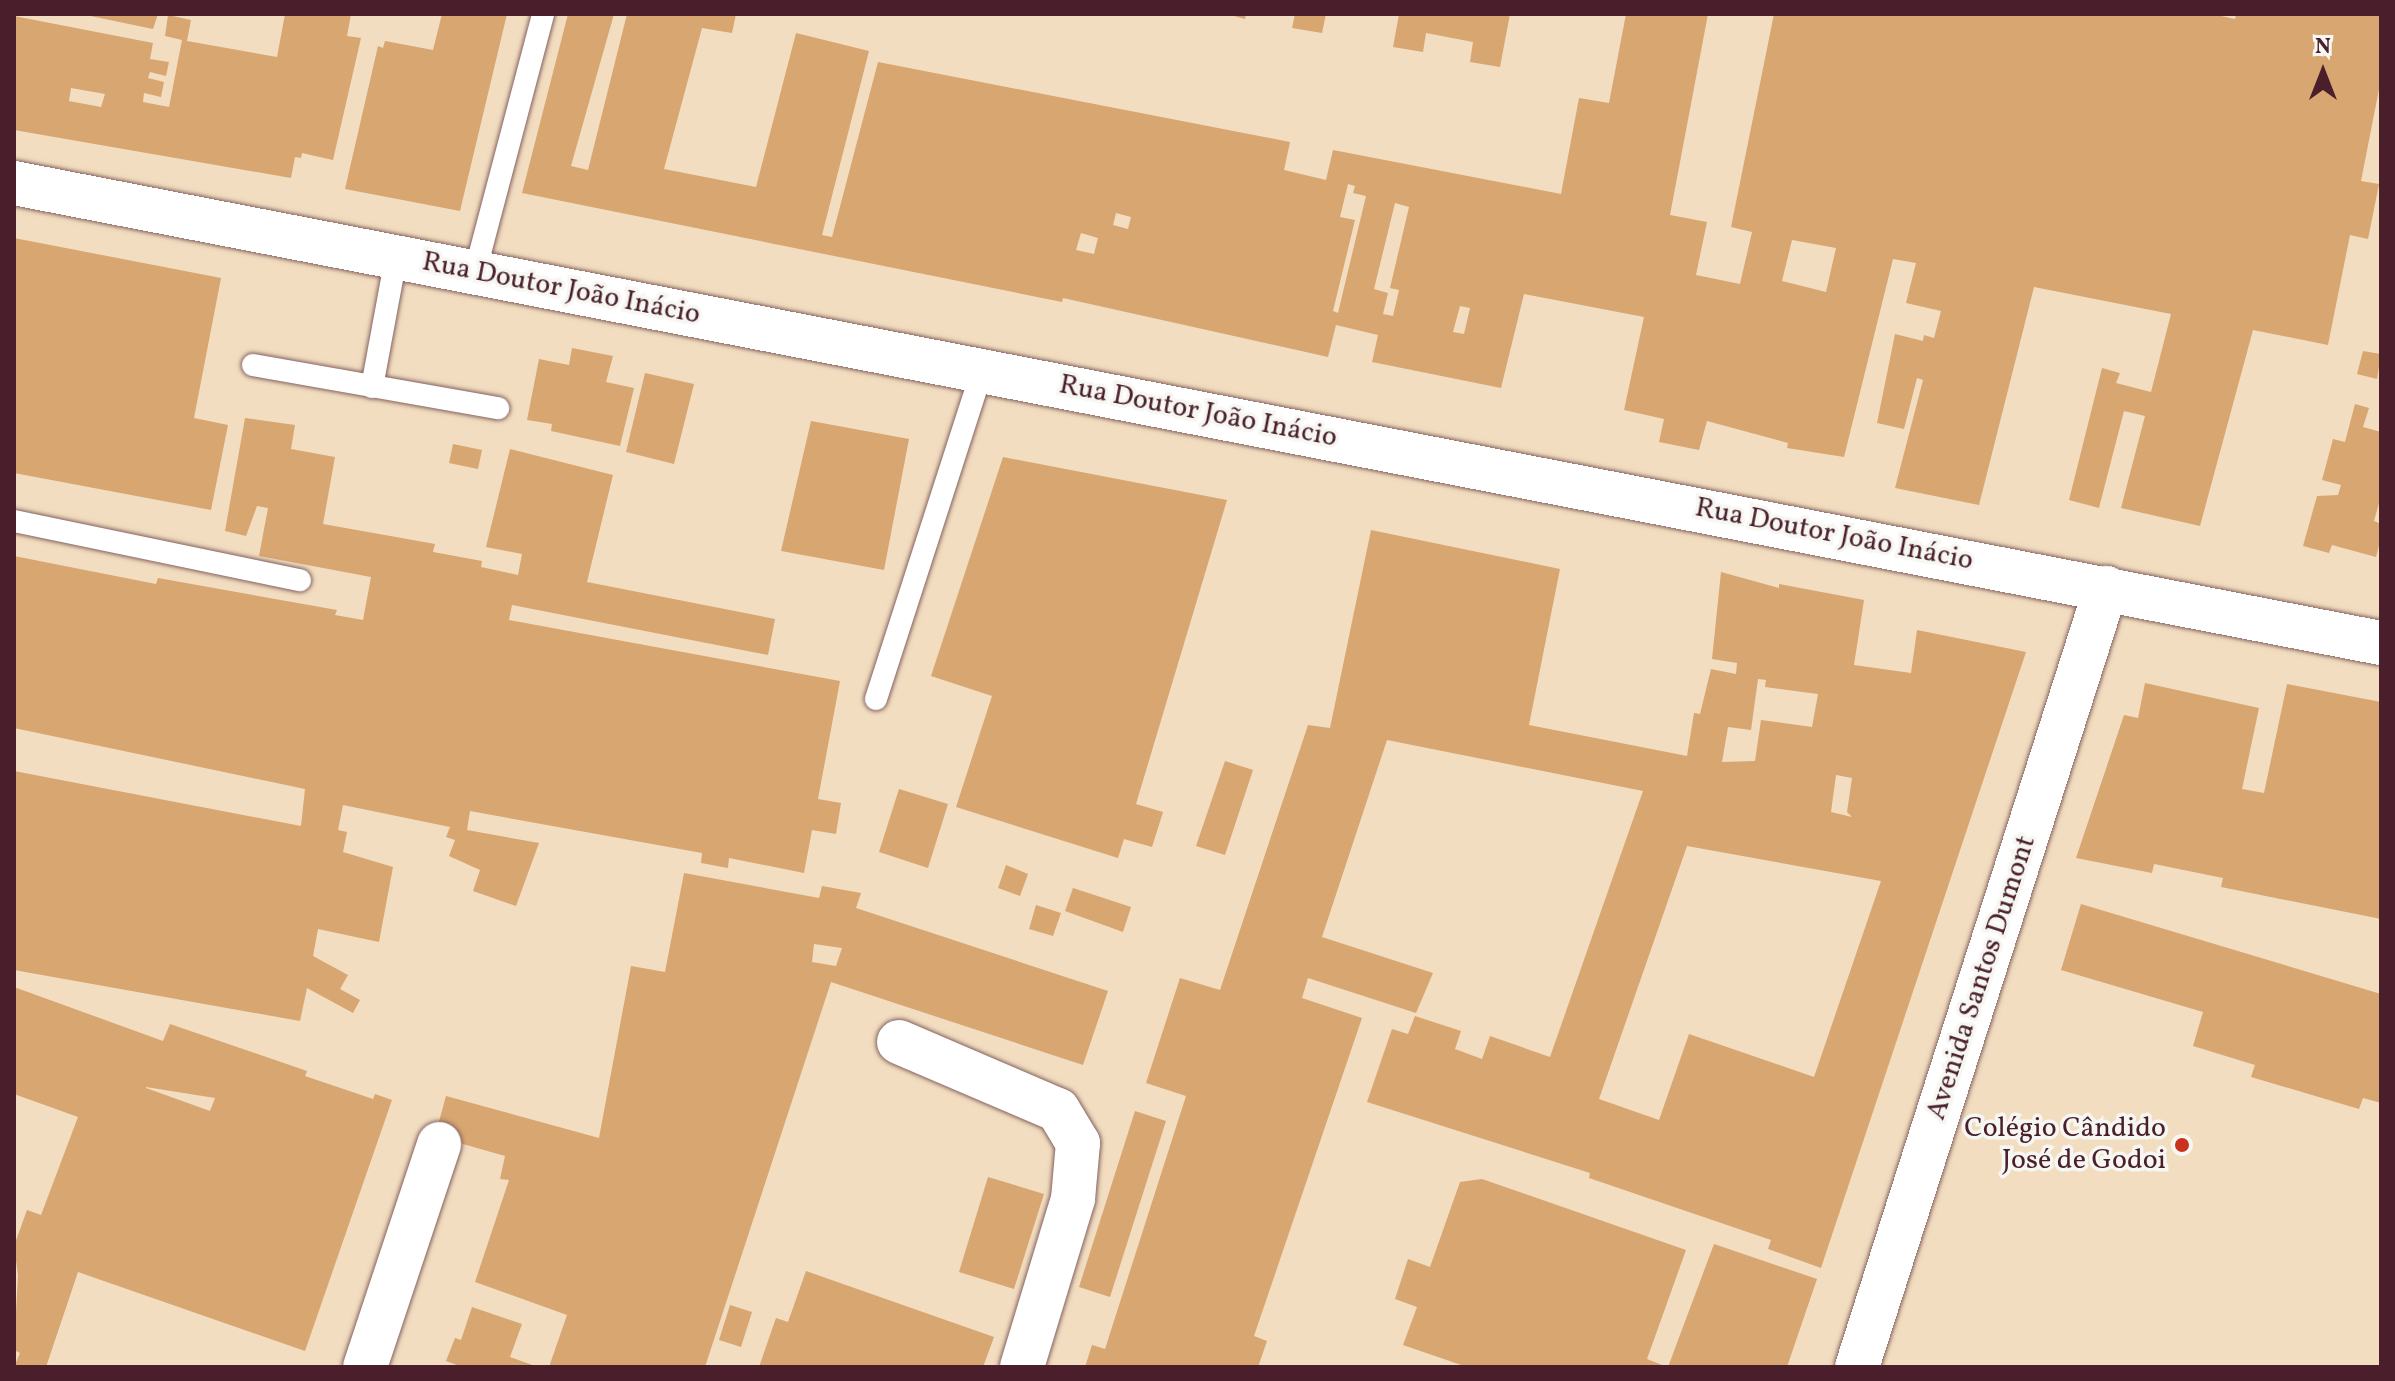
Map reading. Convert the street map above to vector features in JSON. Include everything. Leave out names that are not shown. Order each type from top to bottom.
[{"type":"street","name":"Rua Doutor João Inácio","points":[[14,183],[2381,643]]},
{"type":"street","name":"Avenida Santos Dumont","points":[[1857,1367],[2106,588]]},
{"type":"street","points":[[899,1042],[1058,1110],[1078,1143],[1073,1199],[1022,1367]]},
{"type":"street","points":[[365,1367],[439,1144]]},
{"type":"lane","points":[[475,272],[543,14]]},
{"type":"lane","points":[[372,387],[396,258]]},
{"type":"lane","points":[[253,365],[498,408]]},
{"type":"lane","points":[[876,699],[982,370]]},
{"type":"lane","points":[[14,521],[300,580]]},
{"type":"building","points":[[81,14],[158,14],[153,29]]},
{"type":"building","points":[[285,14],[351,14],[347,36],[361,38],[333,160],[302,153],[301,158],[295,157],[291,178],[14,130],[14,16],[153,43],[150,59],[169,62],[166,76],[150,72],[148,78],[164,82],[161,97],[144,93],[143,102],[169,107],[182,40],[165,36],[168,15],[191,20],[187,41],[277,57]],"holes":[[[71,88],[105,94],[101,107],[69,101]]]},
{"type":"building","points":[[442,14],[507,14],[460,211],[345,189],[378,46],[383,48],[385,41],[433,50]]},
{"type":"building","points":[[568,14],[614,14],[571,166],[588,170],[627,14],[736,14],[732,33],[702,28],[664,169],[756,187],[796,33],[869,51],[822,235],[832,237],[878,62],[1290,142],[1284,170],[1326,180],[1333,150],[1561,194],[1579,98],[1609,103],[1626,14],[1708,14],[1670,215],[1707,222],[1696,275],[1740,284],[1752,232],[1731,227],[1774,14],[2212,14],[2235,19],[2236,14],[2381,14],[2381,79],[2361,181],[2379,184],[2368,239],[2350,235],[2328,345],[2253,330],[2200,526],[2121,508],[2145,416],[2124,411],[2099,508],[2069,500],[2102,368],[2120,373],[2116,383],[2151,392],[2171,314],[2034,287],[1979,505],[1895,488],[1923,380],[1917,378],[1904,429],[1877,423],[1895,334],[1923,341],[1924,335],[1934,338],[1941,311],[1906,303],[1916,263],[1893,259],[1844,457],[1787,448],[1788,443],[1707,421],[1699,450],[1659,442],[1664,419],[1624,410],[1644,317],[1524,294],[1501,388],[1372,362],[1378,335],[1336,325],[1328,357],[1063,298],[1062,302],[522,193]],"holes":[[[1348,184],[1355,186],[1353,193],[1366,196],[1338,313],[1333,311],[1355,220],[1340,217]],[[1395,203],[1409,207],[1390,288],[1399,290],[1393,316],[1383,314],[1388,293],[1374,289]],[[1116,213],[1131,217],[1128,229],[1113,225]],[[1081,233],[1098,238],[1094,254],[1076,250]],[[1792,240],[1836,248],[1826,292],[1782,281]],[[1460,306],[1470,308],[1464,334],[1453,332]]]},
{"type":"building","points":[[1227,14],[1246,14],[1245,19]]},
{"type":"building","points":[[1295,14],[1326,14],[1322,33],[1292,28]]},
{"type":"building","points":[[1399,14],[1510,14],[1500,67],[1470,62],[1473,42],[1426,33],[1423,52],[1393,47]]},
{"type":"building","points":[[14,238],[221,278],[194,418],[228,425],[211,510],[14,473]]},
{"type":"building","points":[[572,348],[613,356],[606,382],[634,388],[620,446],[551,431],[552,424],[527,420],[539,359],[569,365]]},
{"type":"building","points":[[2363,351],[2381,354],[2377,379],[2357,374]]},
{"type":"building","points":[[645,373],[694,384],[674,464],[626,452]]},
{"type":"building","points":[[2355,404],[2369,408],[2363,427],[2381,432],[2381,496],[2374,521],[2381,524],[2381,538],[2376,557],[2332,545],[2329,553],[2303,546],[2317,496],[2338,495],[2341,485],[2322,480],[2333,439],[2345,442]]},
{"type":"building","points":[[245,418],[295,425],[291,449],[335,457],[323,524],[435,544],[433,552],[482,561],[481,567],[518,575],[522,554],[486,547],[510,449],[613,475],[587,582],[775,619],[768,655],[512,605],[509,620],[840,681],[818,799],[841,803],[836,834],[812,830],[804,873],[729,858],[728,868],[701,863],[702,853],[470,811],[467,830],[539,843],[516,906],[473,891],[480,870],[449,856],[455,840],[446,837],[450,827],[343,805],[338,830],[347,832],[343,852],[393,867],[379,942],[318,929],[313,956],[348,975],[340,989],[360,1000],[353,1013],[307,988],[300,1021],[14,970],[14,771],[301,826],[305,789],[14,728],[14,556],[156,584],[158,578],[337,610],[335,615],[363,620],[371,577],[259,556],[268,508],[257,506],[246,536],[225,531]]},
{"type":"building","points":[[811,421],[909,439],[884,570],[781,551]]},
{"type":"building","points":[[453,444],[482,450],[478,469],[449,463]]},
{"type":"building","points":[[1003,457],[1227,500],[1136,804],[1163,812],[1152,847],[1124,839],[1118,858],[956,807],[992,696],[931,676]]},
{"type":"building","points":[[1371,530],[1560,569],[1529,725],[1687,756],[1694,713],[1700,714],[1711,669],[1736,674],[1737,663],[1712,659],[1721,572],[1779,588],[1779,584],[1864,600],[1854,665],[1911,673],[1917,630],[2026,652],[1821,1268],[1768,1249],[1771,1240],[1589,1178],[1590,1173],[1367,1102],[1392,1029],[1408,1034],[1415,1016],[1461,1031],[1455,1049],[1482,1059],[1490,1036],[1550,1057],[1643,791],[1387,740],[1322,937],[1433,973],[1416,1013],[1308,978],[1302,998],[1362,1018],[1254,1336],[1267,1341],[1258,1367],[1085,1367],[1092,1345],[1105,1349],[1186,1096],[1146,1083],[1180,978],[1220,990],[1308,725],[1330,728]],"holes":[[[1758,679],[1766,680],[1765,687],[1818,694],[1812,727],[1761,720],[1755,761],[1722,762],[1728,727],[1751,730]],[[1836,775],[1852,778],[1847,812],[1852,817],[1831,812]],[[1687,846],[1881,881],[1814,1077],[1689,1034],[1659,1120],[1599,1099]]]},
{"type":"building","points":[[2145,683],[2259,708],[2242,789],[2264,793],[2287,684],[2381,702],[2381,919],[2221,887],[2223,878],[2154,864],[2152,873],[2076,858],[2124,715],[2138,718]]},
{"type":"building","points":[[1225,761],[1253,770],[1225,855],[1196,846]]},
{"type":"building","points":[[899,789],[948,804],[928,868],[879,852]]},
{"type":"building","points":[[1006,865],[1028,874],[1020,896],[998,888]]},
{"type":"building","points":[[684,873],[819,898],[822,886],[861,893],[856,908],[1108,991],[1083,1065],[831,982],[705,1367],[549,1367],[567,1315],[475,1282],[509,1180],[500,1179],[505,1156],[435,1136],[446,1096],[599,1138],[631,966],[665,972]],"holes":[[[814,944],[842,948],[836,966],[812,962]]]},
{"type":"building","points":[[1073,888],[1131,907],[1123,932],[1065,911]]},
{"type":"building","points":[[2081,904],[2381,994],[2381,1103],[2363,1098],[2359,1109],[2251,1077],[2255,1065],[2193,1046],[2203,1012],[2061,970]]},
{"type":"building","points":[[1036,905],[1061,913],[1053,936],[1029,929]]},
{"type":"building","points":[[14,987],[163,1041],[170,1024],[307,1071],[305,1076],[373,1099],[375,1094],[392,1100],[305,1351],[78,1272],[46,1367],[14,1367],[20,1353],[14,1350],[18,1275],[14,1246],[27,1210],[41,1215],[78,1117],[14,1094]],"holes":[[[146,1087],[215,1098],[210,1111]]]},
{"type":"building","points":[[1135,1111],[1166,1121],[1110,1297],[1079,1287]]},
{"type":"building","points":[[988,1177],[1044,1194],[1014,1289],[959,1272]]},
{"type":"building","points":[[1482,1179],[1686,1250],[1647,1359],[1667,1367],[1467,1367],[1403,1345],[1417,1307],[1395,1299],[1408,1259],[1430,1267],[1460,1182]]},
{"type":"building","points":[[1714,1244],[1817,1279],[1787,1367],[1668,1367]]},
{"type":"building","points":[[806,1271],[994,1337],[983,1367],[759,1367],[776,1318],[788,1322]]},
{"type":"building","points":[[730,1305],[752,1312],[741,1347],[719,1340]]},
{"type":"building","points":[[472,1307],[522,1324],[510,1357],[538,1367],[462,1367],[446,1361],[455,1338],[461,1340]]},
{"type":"place","name":"Colégio Cândido José de Godoi","points":[[2182,1145]]}]
